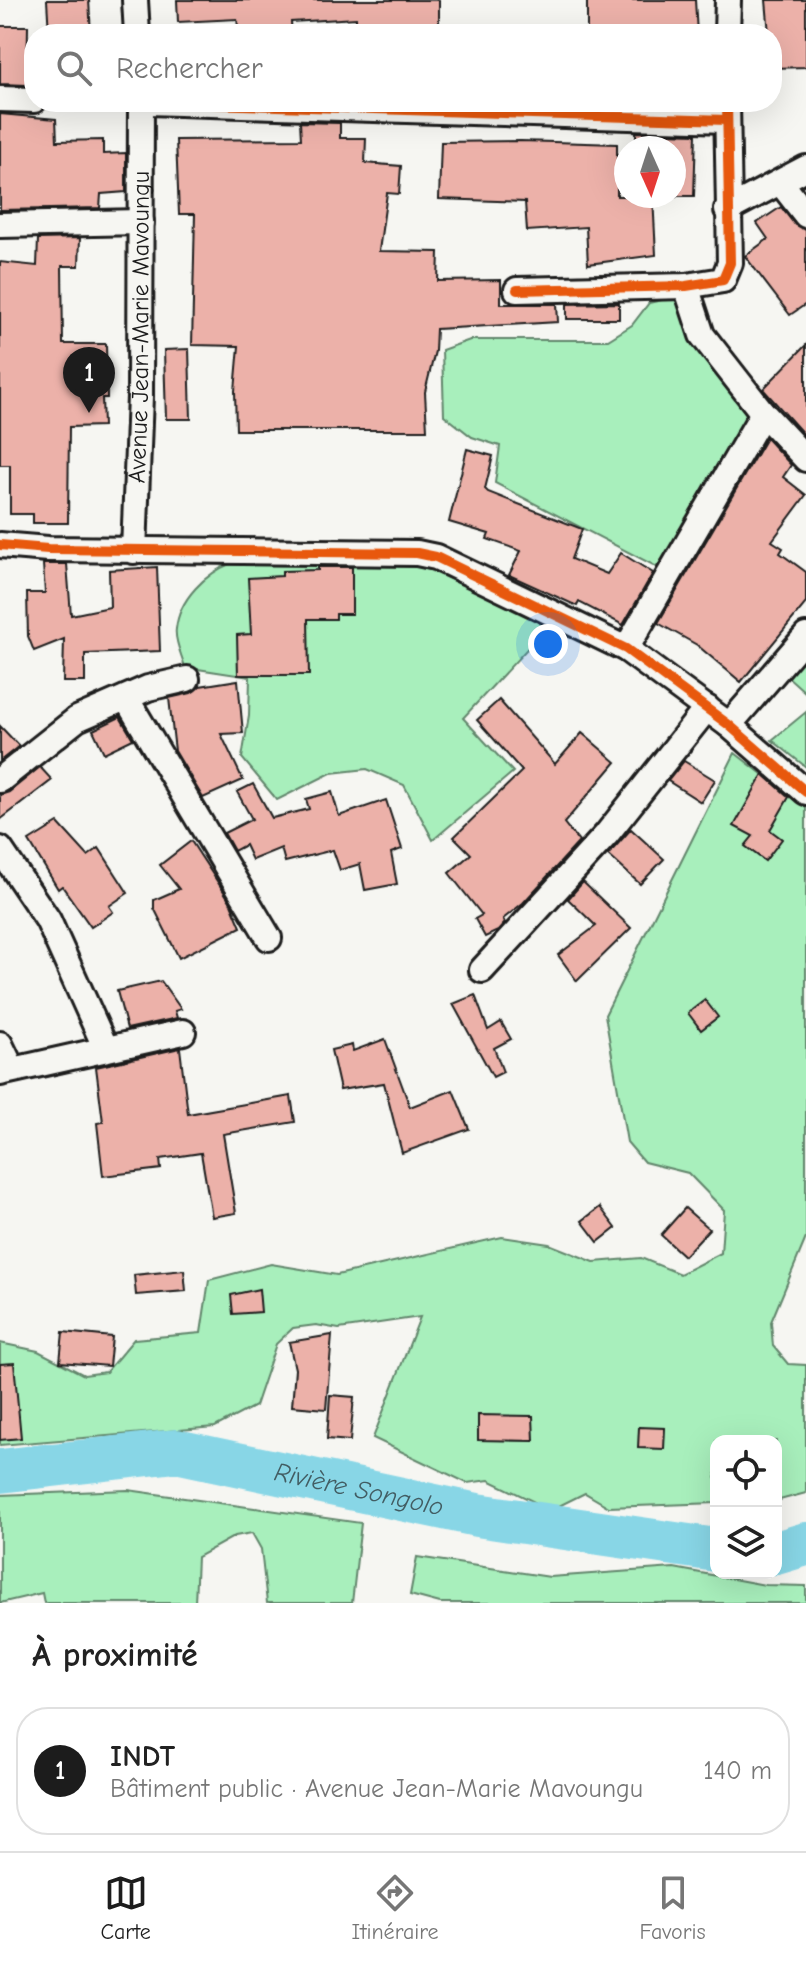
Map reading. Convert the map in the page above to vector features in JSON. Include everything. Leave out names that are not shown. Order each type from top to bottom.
[{"type":"street","points":[[135,0],[136,24]]},
{"type":"street","points":[[727,24],[728,0]]},
{"type":"street","points":[[0,99],[24,100]]},
{"type":"street","name":"Avenue Jean-Marie Mavoungu","points":[[134,551],[140,396],[141,112]]},
{"type":"street","points":[[517,290],[686,286],[723,280],[729,272],[727,112]]},
{"type":"street","points":[[727,210],[806,168]]},
{"type":"street","points":[[781,183],[806,215]]},
{"type":"street","points":[[0,225],[141,222]]},
{"type":"street","points":[[686,286],[702,335],[763,413],[806,459]]},
{"type":"street","points":[[626,649],[763,413]]},
{"type":"street","points":[[0,545],[134,551],[417,553],[436,557],[626,649],[729,725],[806,792]]},
{"type":"street","points":[[729,725],[806,636]]},
{"type":"street","points":[[0,780],[77,719],[126,698],[187,679]]},
{"type":"street","points":[[126,698],[269,938]]},
{"type":"street","points":[[482,970],[606,835],[707,708]]},
{"type":"street","points":[[0,849],[48,920],[106,1049]]},
{"type":"street","points":[[0,1044],[6,1071],[183,1032]]},
{"type":"green space","points":[[679,296],[754,419],[657,567],[495,483],[500,446],[472,437],[444,415],[442,350],[470,340],[608,340],[632,325],[649,303]]},
{"type":"green space","points":[[232,563],[418,565],[551,623],[463,718],[513,772],[433,840],[404,785],[367,769],[331,773],[277,800],[242,758],[249,716],[250,677],[185,667],[176,638],[182,607],[195,588]]},
{"type":"green space","points":[[806,654],[806,693],[787,676]]},
{"type":"green space","points":[[806,712],[806,767],[772,740]]},
{"type":"green space","points":[[735,753],[806,808],[806,1238],[771,1322],[773,1346],[788,1364],[806,1365],[806,1493],[782,1499],[782,1435],[710,1435],[710,1503],[609,1507],[585,1493],[551,1510],[489,1480],[467,1483],[373,1438],[420,1317],[339,1329],[316,1325],[293,1328],[276,1344],[255,1406],[215,1427],[0,1445],[0,1343],[38,1351],[84,1375],[106,1372],[134,1339],[201,1333],[209,1280],[271,1264],[337,1275],[502,1237],[549,1244],[594,1262],[641,1258],[680,1274],[721,1253],[724,1210],[688,1173],[644,1162],[627,1142],[605,1015]]},
{"type":"green space","points":[[128,1490],[361,1523],[352,1603],[267,1603],[261,1549],[252,1533],[235,1536],[197,1557],[195,1603],[44,1603],[42,1593],[0,1603],[0,1495]]},
{"type":"green space","points":[[417,1557],[550,1577],[674,1568],[710,1575],[710,1579],[806,1586],[806,1603],[440,1603],[410,1595]]},
{"type":"building","points":[[47,0],[89,0],[90,24],[48,24]]},
{"type":"building","points":[[177,0],[439,0],[439,24],[356,24],[356,18],[291,24],[238,24],[237,19],[178,22]]},
{"type":"building","points":[[587,0],[695,0],[696,24],[587,24]]},
{"type":"building","points":[[766,0],[806,0],[806,67],[782,68],[782,24],[768,24]]},
{"type":"building","points":[[0,26],[24,26],[24,85],[0,84]]},
{"type":"building","points":[[0,114],[56,119],[57,141],[103,140],[103,154],[126,153],[126,192],[101,194],[100,208],[0,210]]},
{"type":"building","points":[[300,122],[340,123],[340,138],[366,138],[365,163],[401,166],[399,194],[387,193],[379,251],[439,252],[438,281],[501,280],[501,304],[557,304],[558,322],[436,329],[435,351],[425,392],[427,430],[236,430],[239,346],[192,345],[195,214],[179,214],[176,140],[301,139]]},
{"type":"building","points":[[636,132],[696,134],[694,196],[686,196],[686,136],[636,136]]},
{"type":"building","points":[[441,142],[614,144],[614,208],[654,208],[656,255],[588,264],[586,227],[527,231],[525,202],[439,199]]},
{"type":"building","points":[[781,207],[795,225],[806,230],[806,304],[790,315],[745,256],[768,239],[757,223]]},
{"type":"building","points":[[80,238],[79,266],[62,266],[63,344],[106,344],[107,398],[102,398],[103,426],[69,427],[68,523],[33,523],[33,514],[10,514],[10,465],[0,465],[0,262],[37,266],[38,239]]},
{"type":"building","points":[[619,303],[619,319],[567,319],[567,304]]},
{"type":"building","points":[[806,345],[806,437],[763,389]]},
{"type":"building","points":[[189,349],[191,419],[166,419],[164,350]]},
{"type":"building","points":[[766,438],[791,465],[783,477],[806,495],[772,541],[783,548],[780,553],[806,572],[806,603],[741,682],[697,645],[658,623]]},
{"type":"building","points":[[467,449],[493,456],[485,489],[488,492],[582,529],[571,559],[607,574],[621,553],[653,573],[623,625],[579,602],[577,606],[509,575],[521,551],[487,539],[489,534],[449,522]]},
{"type":"building","points":[[43,564],[67,564],[71,615],[110,607],[109,570],[157,567],[160,651],[85,654],[85,682],[63,682],[64,639],[34,651],[28,636],[27,593],[45,593]]},
{"type":"building","points":[[318,567],[352,567],[352,614],[336,614],[336,619],[308,619],[309,675],[238,675],[237,635],[251,634],[248,578],[282,576],[282,571],[318,570]]},
{"type":"building","points":[[238,680],[243,733],[221,734],[243,780],[203,798],[175,751],[169,698],[191,693],[200,686]]},
{"type":"building","points":[[499,700],[555,764],[582,733],[616,762],[564,823],[579,842],[523,903],[503,919],[505,923],[498,931],[485,937],[475,919],[482,915],[449,873],[471,854],[454,837],[522,771],[477,720]]},
{"type":"building","points":[[120,717],[133,739],[104,753],[93,730]]},
{"type":"building","points":[[0,726],[19,746],[0,761]]},
{"type":"building","points":[[684,761],[715,780],[701,802],[668,781]]},
{"type":"building","points":[[40,767],[52,780],[0,820],[0,795],[9,792]]},
{"type":"building","points":[[763,774],[789,797],[770,830],[782,839],[765,861],[745,846],[753,836],[734,826]]},
{"type":"building","points":[[253,784],[272,818],[309,809],[306,799],[332,792],[339,816],[386,800],[402,849],[391,853],[397,884],[365,890],[360,864],[340,870],[333,850],[285,862],[281,848],[252,860],[245,845],[234,851],[224,833],[252,819],[237,792]]},
{"type":"building","points":[[58,823],[88,856],[99,848],[128,893],[109,906],[113,912],[91,927],[62,886],[58,889],[29,841]]},
{"type":"building","points":[[631,829],[664,859],[640,884],[608,855]]},
{"type":"building","points":[[191,841],[230,901],[241,927],[179,958],[154,908],[154,900],[179,889],[160,865]]},
{"type":"building","points":[[583,882],[631,928],[577,981],[558,955],[596,926],[568,899]]},
{"type":"building","points":[[161,981],[181,1009],[175,1011],[177,1018],[127,1029],[117,991]]},
{"type":"building","points":[[475,995],[488,1030],[501,1022],[511,1039],[494,1048],[503,1072],[493,1077],[453,1004]]},
{"type":"building","points":[[705,1000],[718,1017],[701,1030],[688,1013]]},
{"type":"building","points":[[385,1039],[410,1107],[453,1090],[469,1129],[402,1153],[384,1083],[340,1090],[331,1050],[352,1045],[353,1051]]},
{"type":"building","points":[[180,1048],[188,1114],[291,1096],[295,1122],[223,1134],[236,1213],[212,1217],[201,1153],[160,1159],[161,1169],[103,1176],[97,1123],[103,1122],[96,1067]]},
{"type":"building","points":[[600,1207],[616,1228],[598,1242],[582,1221]]},
{"type":"building","points":[[685,1208],[709,1229],[684,1256],[661,1235]]},
{"type":"building","points":[[184,1270],[186,1291],[136,1295],[134,1275]]},
{"type":"building","points":[[259,1289],[261,1312],[233,1314],[231,1295]]},
{"type":"building","points":[[63,1332],[112,1337],[109,1366],[60,1362]]},
{"type":"building","points":[[332,1335],[326,1409],[292,1406],[295,1369],[289,1342]]},
{"type":"building","points":[[14,1363],[21,1438],[0,1440],[0,1364]]},
{"type":"building","points":[[330,1395],[354,1397],[350,1441],[327,1439]]},
{"type":"building","points":[[478,1415],[533,1416],[534,1441],[478,1440]]},
{"type":"building","points":[[639,1427],[665,1428],[664,1449],[638,1448]]},
{"type":"waterway","name":"Rivière Songolo","points":[[0,1471],[176,1451],[477,1515],[710,1549]]},
{"type":"waterway","name":"Rivière Songolo","points":[[782,1551],[806,1544]]},
{"type":"cycle path","points":[[470,112],[727,120]]},
{"type":"cycle path","points":[[517,290],[686,286],[723,280],[730,263],[727,112]]},
{"type":"cycle path","points":[[0,545],[48,549],[417,553],[436,557],[626,649],[729,725],[806,792]]},
{"type":"place","name":"INDT","points":[[89,413]]}]
